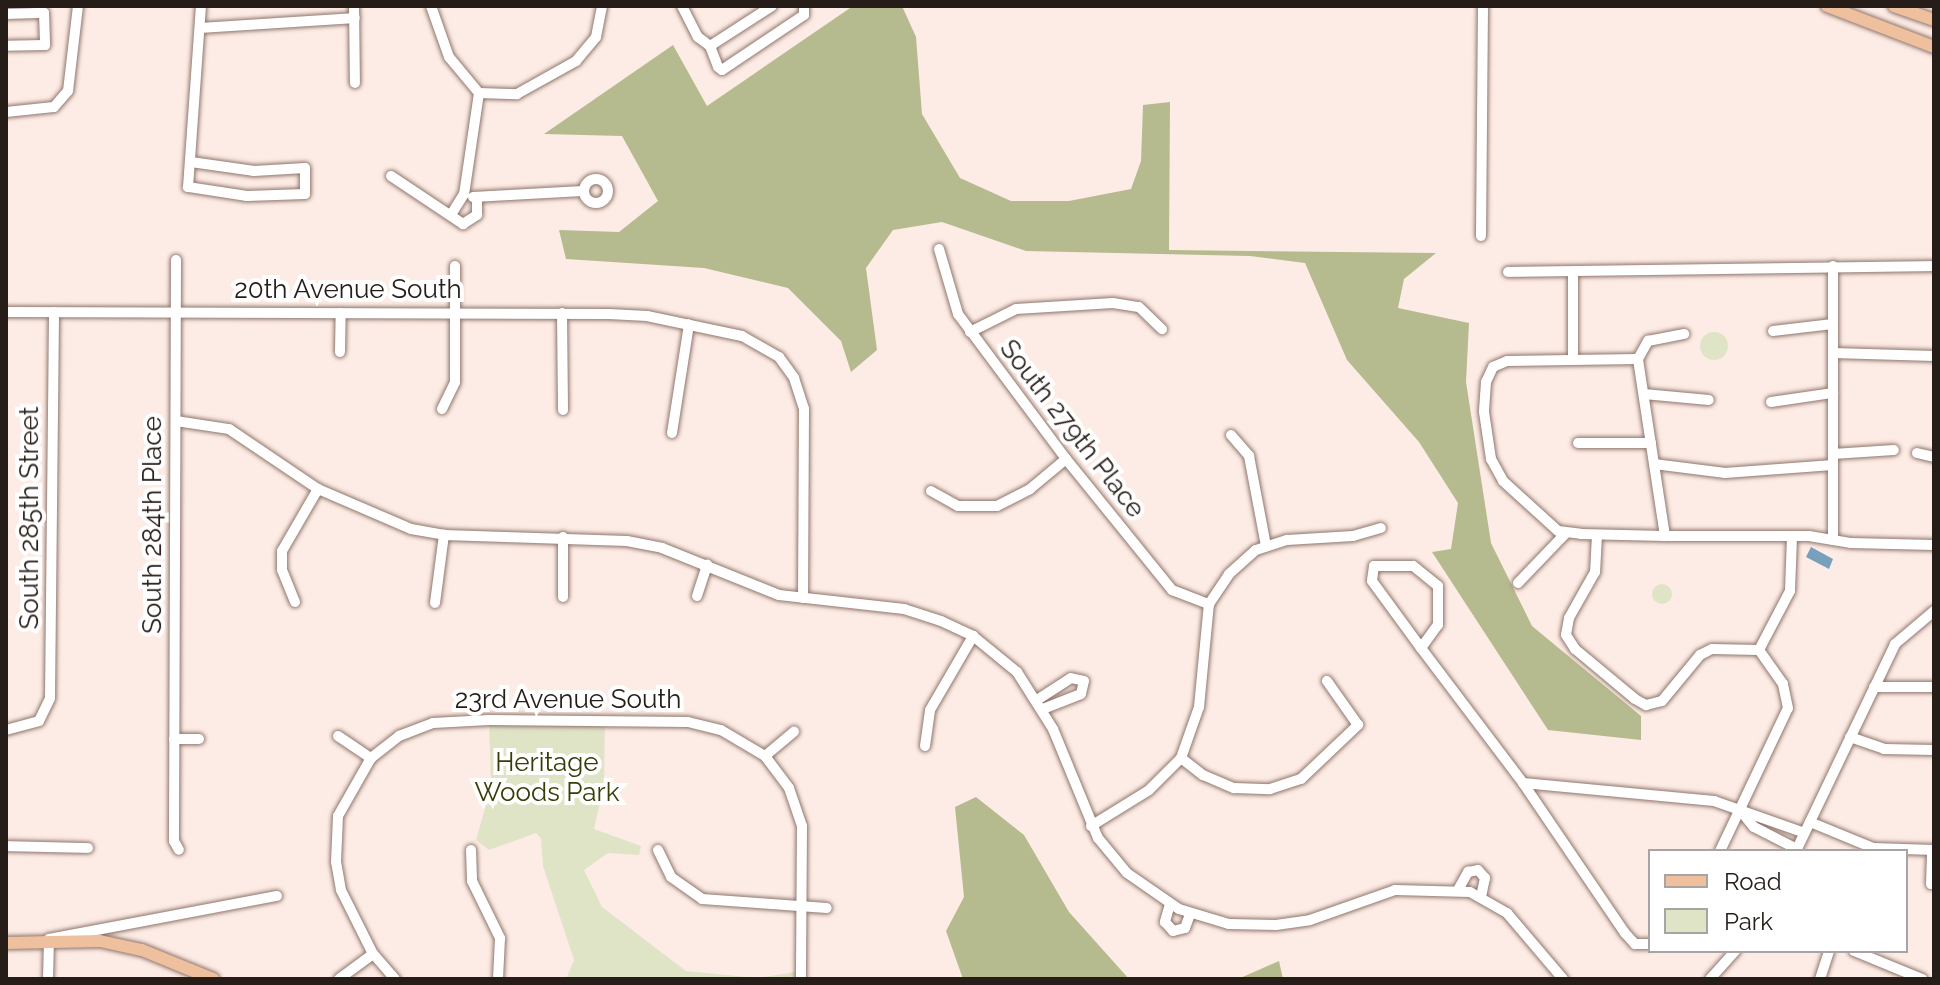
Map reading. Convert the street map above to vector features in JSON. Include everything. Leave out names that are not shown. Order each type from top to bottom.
[{"type":"main road","points":[[1827,6],[1934,47]]},
{"type":"main road","points":[[1894,6],[1934,20]]},
{"type":"main road","points":[[6,943],[49,939],[142,950],[213,979]]},
{"type":"street","points":[[6,112],[54,107],[68,91],[78,6]]},
{"type":"street","points":[[191,162],[254,171],[305,168],[305,194],[247,196],[188,187],[201,6]]},
{"type":"street","points":[[431,6],[452,62],[479,93],[517,94],[576,61],[596,37],[602,6]]},
{"type":"street","points":[[682,6],[698,37],[710,46]]},
{"type":"street","points":[[710,46],[772,6]]},
{"type":"street","points":[[710,46],[710,57],[722,70],[804,15],[804,6]]},
{"type":"street","points":[[1481,236],[1483,6]]},
{"type":"street","points":[[201,28],[354,12],[355,83]]},
{"type":"street","points":[[6,14],[44,13],[45,45],[6,46]]},
{"type":"street","points":[[451,215],[464,194],[479,93]]},
{"type":"street","points":[[391,176],[469,224],[477,215],[477,198]]},
{"type":"street","points":[[464,194],[477,198],[511,191],[583,191]]},
{"type":"street","name":"South 279th Place","points":[[939,249],[946,286],[970,332],[1066,459],[1172,590],[1209,604]]},
{"type":"street","name":"South 284th Place","points":[[176,260],[174,841],[179,850]]},
{"type":"street","points":[[442,409],[455,382],[455,266]]},
{"type":"street","points":[[1833,266],[1833,540]]},
{"type":"street","points":[[1508,272],[1934,266]]},
{"type":"street","points":[[1573,272],[1573,360]]},
{"type":"street","points":[[970,332],[1016,309],[1113,303],[1139,307],[1162,329]]},
{"type":"street","name":"20th Avenue South","points":[[6,312],[562,313],[689,324],[770,349],[798,388],[806,449],[803,598]]},
{"type":"street","name":"South 285th Street","points":[[6,730],[39,721],[48,704],[51,675],[54,312]]},
{"type":"street","points":[[340,352],[341,313]]},
{"type":"street","points":[[562,313],[563,410]]},
{"type":"street","points":[[672,433],[689,324]]},
{"type":"street","points":[[1773,331],[1833,324]]},
{"type":"street","points":[[1665,536],[1638,359],[1648,341],[1684,334]]},
{"type":"street","points":[[1833,353],[1934,356]]},
{"type":"street","points":[[1638,359],[1499,364],[1489,374],[1484,394],[1485,428],[1496,471],[1541,521],[1566,533],[1597,535],[1792,536],[1934,545]]},
{"type":"street","points":[[1771,402],[1833,393]]},
{"type":"street","points":[[1644,394],[1709,400]]},
{"type":"street","points":[[176,421],[229,429],[318,489],[379,520],[444,535],[627,541],[707,565],[779,595],[904,609],[973,636],[1017,672],[1040,705],[1091,826],[1127,873],[1170,904],[1190,914],[1229,924],[1276,925],[1310,920],[1395,890],[1458,890],[1481,897],[1534,938],[1563,979]]},
{"type":"street","points":[[1231,435],[1249,456],[1266,546]]},
{"type":"street","points":[[1578,443],[1651,443]]},
{"type":"street","points":[[1654,464],[1725,473],[1894,450]]},
{"type":"street","points":[[1917,453],[1934,457]]},
{"type":"street","points":[[931,491],[958,506],[997,506],[1030,489],[1066,459]]},
{"type":"street","points":[[295,602],[282,570],[282,551],[318,489]]},
{"type":"street","points":[[1091,826],[1149,790],[1181,758],[1199,707],[1209,604],[1229,574],[1266,546],[1381,528]]},
{"type":"street","points":[[1518,583],[1566,533]]},
{"type":"street","points":[[435,603],[444,535]]},
{"type":"street","points":[[1597,535],[1595,572],[1569,618],[1566,635],[1575,649],[1635,699],[1646,705],[1662,701],[1700,655],[1712,649],[1759,650]]},
{"type":"street","points":[[1759,650],[1790,591],[1792,536]]},
{"type":"street","points":[[563,537],[563,597]]},
{"type":"street","points":[[697,596],[707,565]]},
{"type":"street","points":[[1421,648],[1438,625],[1438,586],[1413,566],[1374,566],[1372,581],[1421,648],[1523,783],[1630,939],[1648,944]]},
{"type":"street","points":[[1797,849],[1902,634],[1934,611]]},
{"type":"street","points":[[925,746],[930,710],[973,636]]},
{"type":"street","points":[[1721,849],[1788,708],[1783,684],[1759,650]]},
{"type":"street","points":[[1181,758],[1203,775],[1234,788],[1270,789],[1301,779],[1358,725],[1327,681]]},
{"type":"street","points":[[1874,687],[1934,687]]},
{"type":"street","name":"23rd Avenue South","points":[[371,758],[399,736],[433,723],[489,720],[688,722],[721,730],[765,756]]},
{"type":"street","points":[[794,732],[765,756],[797,806],[805,851],[801,979]]},
{"type":"street","points":[[338,736],[371,758],[348,792],[335,839],[341,890],[373,954],[395,979]]},
{"type":"street","points":[[1850,737],[1884,749],[1934,750]]},
{"type":"street","points":[[174,739],[199,739]]},
{"type":"street","points":[[1523,783],[1656,792],[1740,810],[1805,833]]},
{"type":"street","points":[[1740,810],[1754,827],[1795,849]]},
{"type":"street","points":[[1810,822],[1873,848],[1903,849]]},
{"type":"street","points":[[6,846],[88,848]]},
{"type":"street","points":[[1908,849],[1933,850],[1931,884]]},
{"type":"street","points":[[471,850],[472,881],[500,938],[498,979]]},
{"type":"street","points":[[658,850],[671,877],[702,899],[827,908]]},
{"type":"street","points":[[1458,890],[1468,872],[1478,870],[1485,878],[1481,897]]},
{"type":"street","points":[[48,979],[49,939],[277,896]]},
{"type":"street","points":[[1170,904],[1165,922],[1173,931],[1185,928],[1190,914]]},
{"type":"street","points":[[1710,979],[1733,953]]},
{"type":"street","points":[[1820,979],[1828,953]]},
{"type":"street","points":[[1859,953],[1922,979]]},
{"type":"street","points":[[339,979],[373,954]]},
{"type":"green space","points":[[853,6],[902,6],[916,37],[922,114],[960,178],[1011,201],[1069,201],[1131,189],[1141,161],[1143,105],[1170,102],[1169,250],[1436,253],[1404,279],[1398,308],[1469,323],[1466,382],[1491,543],[1532,626],[1641,716],[1641,740],[1548,730],[1432,552],[1451,549],[1458,503],[1419,442],[1347,360],[1305,263],[1250,256],[1026,251],[942,222],[893,230],[866,268],[877,350],[851,372],[841,341],[788,288],[704,268],[566,259],[559,230],[619,232],[658,201],[622,136],[544,134],[673,45],[707,106]]},
{"type":"green space","points":[[1714,332],[1724,336],[1728,346],[1724,356],[1714,360],[1704,356],[1700,346],[1704,336]]},
{"type":"green space","points":[[1662,584],[1669,587],[1672,594],[1669,601],[1662,604],[1655,601],[1652,594],[1655,587]]},
{"type":"green space","name":"Heritage Woods Park","points":[[489,720],[605,721],[604,785],[594,829],[641,846],[639,855],[608,853],[584,870],[602,907],[686,971],[758,978],[802,971],[801,979],[566,979],[574,960],[543,866],[541,838],[536,833],[489,850],[476,840],[491,787]]},
{"type":"green space","points":[[976,797],[1024,835],[1069,912],[1129,979],[963,979],[946,931],[964,897],[955,807]]},
{"type":"green space","points":[[1279,961],[1283,979],[1238,979]]},
{"type":"water","points":[[1811,547],[1833,559],[1829,569],[1806,557]]}]
